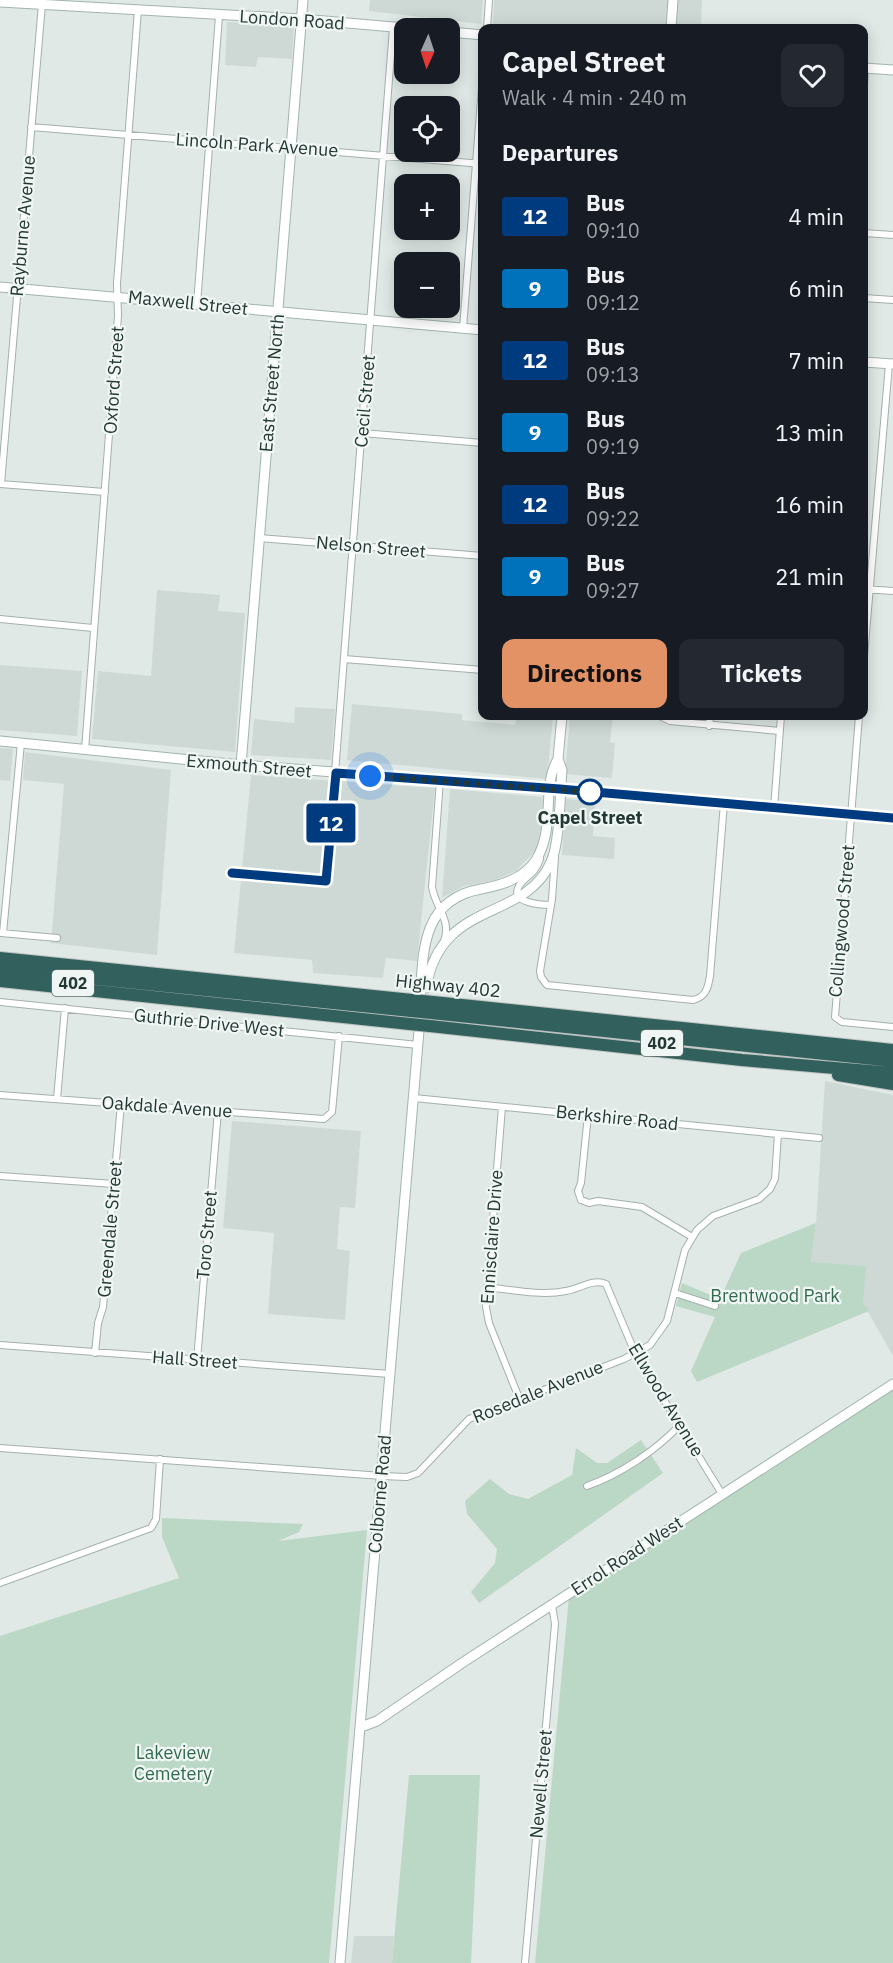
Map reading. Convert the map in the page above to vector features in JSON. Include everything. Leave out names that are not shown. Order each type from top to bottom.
[{"type":"highway","name":"Highway 402","points":[[0,957],[421,1015],[709,1030],[893,1050]]},
{"type":"highway","points":[[0,969],[421,1015],[893,1061]]},
{"type":"highway","name":"Highway 402","points":[[0,975],[421,1015],[893,1067]]},
{"type":"highway","points":[[0,981],[421,1015],[742,1060],[893,1084]]},
{"type":"highway","points":[[709,1030],[785,1033],[893,1044]]},
{"type":"highway","points":[[742,1060],[893,1073]]},
{"type":"street","name":"East Street North","points":[[241,765],[303,0]]},
{"type":"street","points":[[487,24],[489,0]]},
{"type":"street","points":[[671,24],[673,0]]},
{"type":"street","name":"London Road","points":[[0,2],[302,19],[393,28]]},
{"type":"street","name":"Rayburne Avenue","points":[[1,484],[42,4]]},
{"type":"street","name":"Oxford Street","points":[[85,750],[118,316],[117,296],[138,10]]},
{"type":"street","points":[[196,304],[219,16]]},
{"type":"street","name":"Cecil Street","points":[[336,773],[393,28]]},
{"type":"street","points":[[460,33],[478,34]]},
{"type":"street","points":[[868,68],[893,70]]},
{"type":"street","name":"Lincoln Park Avenue","points":[[32,128],[478,163]]},
{"type":"street","points":[[463,328],[478,182]]},
{"type":"street","points":[[868,233],[893,235]]},
{"type":"street","name":"Maxwell Street","points":[[0,287],[478,330]]},
{"type":"street","points":[[868,298],[893,300]]},
{"type":"street","points":[[868,362],[891,364],[868,580]]},
{"type":"street","points":[[362,433],[478,443]]},
{"type":"street","points":[[1,484],[105,492]]},
{"type":"street","name":"Nelson Street","points":[[259,538],[478,556]]},
{"type":"street","points":[[868,589],[893,591]]},
{"type":"street","points":[[0,620],[93,628]]},
{"type":"street","points":[[344,659],[478,670]]},
{"type":"street","points":[[562,720],[558,759],[552,769],[555,789],[555,850],[551,905],[540,971],[541,977],[552,987],[693,1000],[704,995],[710,976],[724,803]]},
{"type":"street","points":[[668,720],[709,726],[780,731]]},
{"type":"street","points":[[709,726],[710,720]]},
{"type":"street","points":[[774,807],[781,720]]},
{"type":"street","name":"Collingwood Street","points":[[859,720],[835,1012],[837,1019],[842,1022],[893,1027]]},
{"type":"street","name":"Exmouth Street","points":[[0,741],[241,765],[893,818]]},
{"type":"street","points":[[21,743],[2,933],[57,939]]},
{"type":"street","name":"Colborne Road","points":[[421,1015],[430,968],[446,936],[447,924],[436,902],[432,887],[440,780]]},
{"type":"street","points":[[551,905],[525,902],[519,896],[518,888],[536,869],[555,789]]},
{"type":"street","points":[[441,910],[449,901],[461,894],[498,886],[513,880],[532,865],[543,844]]},
{"type":"street","points":[[442,946],[465,924],[519,896],[543,875],[555,850]]},
{"type":"street","points":[[431,924],[436,909],[432,887]]},
{"type":"street","name":"Colborne Road","points":[[340,1963],[421,1015],[424,946],[431,924],[441,910]]},
{"type":"street","name":"Guthrie Drive West","points":[[0,1002],[418,1045]]},
{"type":"street","points":[[57,1099],[65,1008]]},
{"type":"street","name":"Oakdale Avenue","points":[[0,1095],[324,1119],[332,1112],[339,1036]]},
{"type":"street","name":"Berkshire Road","points":[[414,1098],[819,1138]]},
{"type":"street","name":"Greendale Street","points":[[95,1353],[98,1323],[103,1307],[121,1104]]},
{"type":"street","name":"Ennisclaire Drive","points":[[502,1107],[485,1303],[488,1317],[519,1398]]},
{"type":"street","name":"Toro Street","points":[[197,1360],[218,1111]]},
{"type":"street","points":[[588,1115],[581,1183],[578,1191],[581,1200],[589,1203],[642,1207],[692,1237]]},
{"type":"street","name":"Rosedale Avenue","points":[[0,1448],[382,1476],[407,1477],[418,1473],[469,1419],[650,1345],[667,1321],[686,1250],[692,1237],[713,1216],[759,1199],[768,1193],[775,1179],[778,1134]]},
{"type":"street","points":[[0,1176],[114,1184]]},
{"type":"street","name":"Ellwood Avenue","points":[[487,1287],[555,1293],[596,1281],[603,1282],[610,1290],[635,1353],[722,1494]]},
{"type":"street","points":[[675,1293],[715,1306]]},
{"type":"street","name":"Hall Street","points":[[0,1345],[390,1374]]},
{"type":"street","name":"Errol Road West","points":[[361,1727],[376,1721],[893,1384]]},
{"type":"street","points":[[587,1486],[613,1475],[661,1443],[680,1425]]},
{"type":"street","points":[[0,1583],[151,1528],[156,1519],[160,1460]]},
{"type":"street","name":"Newell Street","points":[[525,1963],[555,1624],[552,1605]]},
{"type":"shaded area","points":[[370,0],[483,0],[481,24],[460,22],[460,18],[429,18],[369,11]]},
{"type":"shaded area","points":[[494,0],[702,0],[701,24],[493,24]]},
{"type":"shaded area","points":[[227,22],[294,25],[292,59],[258,57],[256,67],[225,65]]},
{"type":"shaded area","points":[[157,590],[220,595],[218,611],[245,613],[235,752],[92,739],[98,671],[151,676]]},
{"type":"shaded area","points":[[0,665],[82,671],[77,736],[0,730]]},
{"type":"shaded area","points":[[352,704],[462,714],[462,720],[515,725],[516,720],[553,720],[547,779],[347,760]]},
{"type":"shaded area","points":[[295,707],[335,709],[331,760],[251,755],[254,719],[294,723]]},
{"type":"shaded area","points":[[570,720],[613,720],[610,742],[615,743],[612,778],[565,774]]},
{"type":"shaded area","points":[[0,748],[13,749],[10,781],[0,780]]},
{"type":"shaded area","points":[[25,752],[171,770],[157,955],[51,943],[64,784],[23,780]]},
{"type":"shaded area","points":[[251,775],[435,788],[417,961],[386,958],[383,978],[313,973],[312,960],[234,953]]},
{"type":"shaded area","points":[[450,789],[542,797],[545,812],[536,850],[516,871],[496,880],[464,886],[442,898]]},
{"type":"shaded area","points":[[566,799],[595,801],[593,836],[615,838],[614,859],[562,855]]},
{"type":"shaded area","points":[[825,1081],[893,1095],[893,1356],[863,1303],[811,1262],[816,1223]]},
{"type":"shaded area","points":[[232,1121],[361,1131],[355,1208],[340,1207],[337,1249],[350,1251],[345,1320],[268,1314],[274,1233],[223,1228]]},
{"type":"shaded area","points":[[354,1936],[394,1936],[392,1963],[351,1963]]},
{"type":"green space","name":"Brentwood Park","points":[[816,1223],[811,1262],[866,1266],[863,1303],[869,1311],[697,1382],[691,1371],[715,1317],[676,1306],[682,1283],[720,1299],[741,1253]]},
{"type":"green space","points":[[893,1388],[893,1963],[535,1963],[569,1596]]},
{"type":"green space","points":[[641,1440],[663,1473],[479,1603],[471,1592],[495,1563],[497,1549],[467,1514],[465,1501],[490,1479],[509,1494],[528,1499],[572,1475],[576,1448],[597,1463],[607,1463]]},
{"type":"green space","name":"Lakeview Cemetery","points":[[162,1518],[303,1524],[299,1532],[278,1541],[367,1530],[329,1963],[0,1963],[0,1636],[179,1578],[162,1537]]},
{"type":"green space","points":[[409,1775],[480,1775],[471,1963],[392,1963]]},
{"type":"bus line","name":"12","points":[[232,873],[326,881],[336,773],[560,789],[893,818]]},
{"type":"place","name":"Capel Street","points":[[590,792]]},
{"type":"route","points":[[370,776],[590,792]]}]
